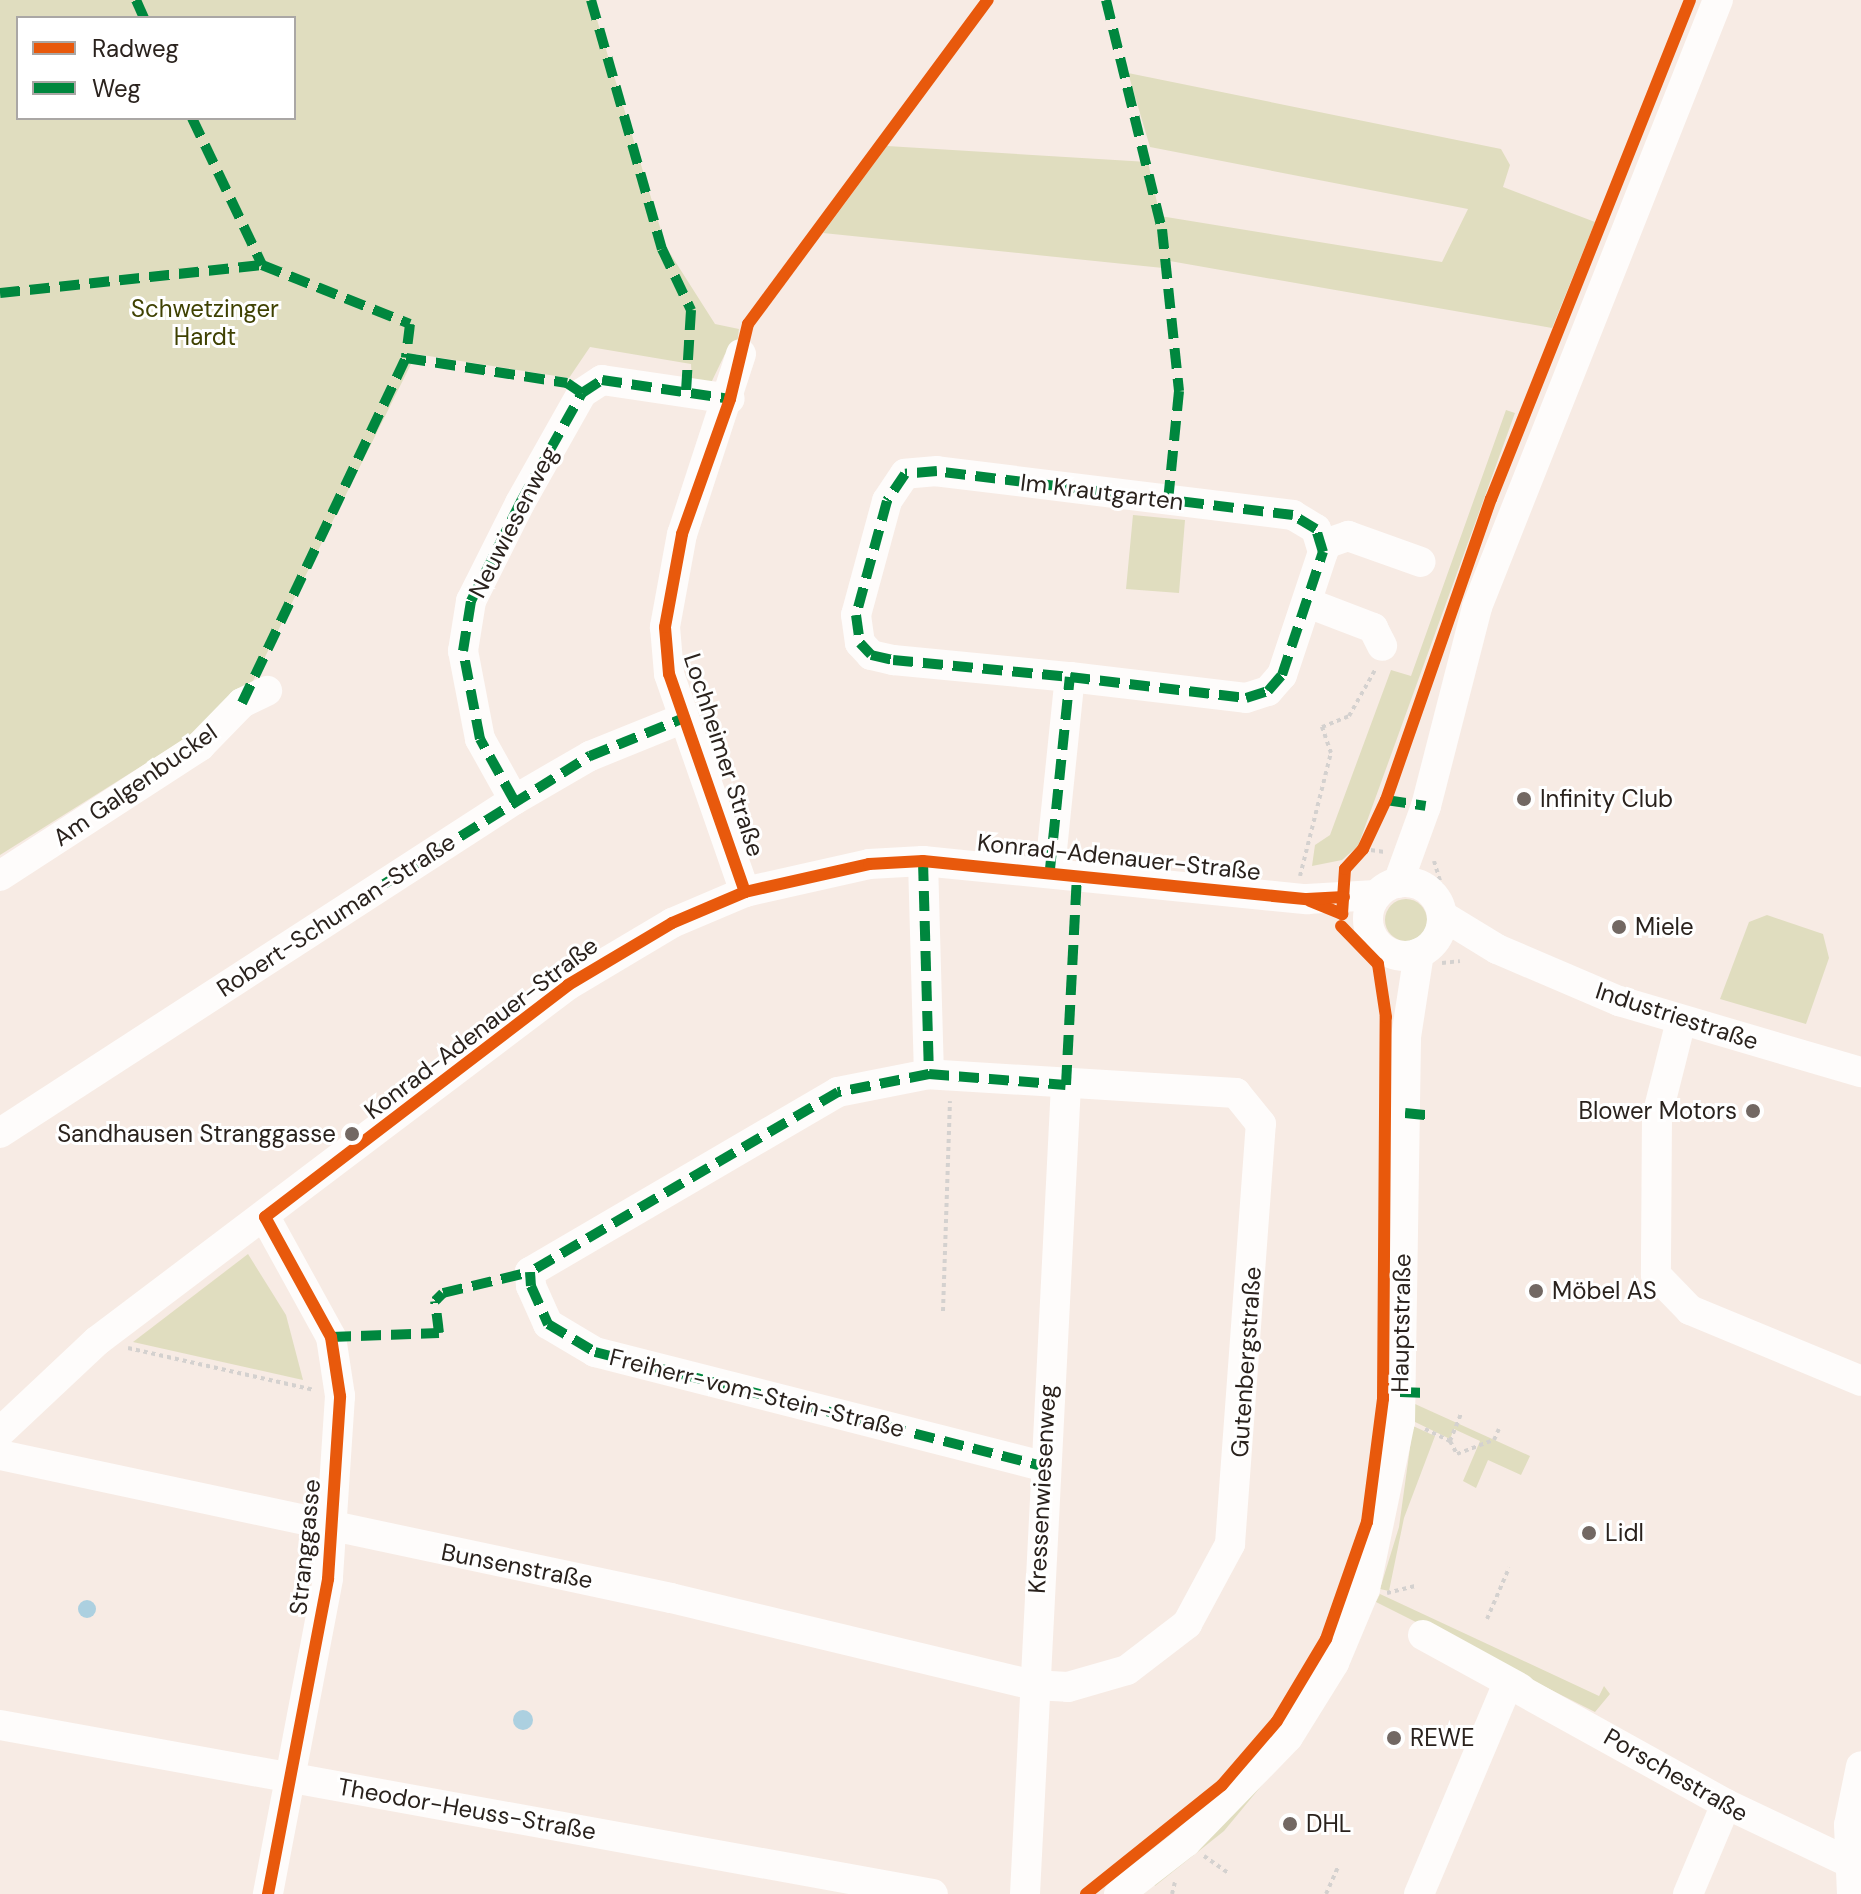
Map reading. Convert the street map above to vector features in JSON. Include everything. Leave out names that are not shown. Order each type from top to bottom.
[{"type":"street","points":[[1421,941],[1368,925],[1399,879],[1426,806],[1453,693],[1517,498],[1718,0]]},
{"type":"street","name":"Lochheimer Straße","points":[[741,354],[730,399],[673,567],[665,627],[684,718],[745,892]]},
{"type":"street","name":"Neuwiesenweg","points":[[514,800],[480,739],[463,651],[471,601],[520,503],[582,393],[602,380],[730,399]]},
{"type":"street","name":"Im Krautgarten","points":[[937,471],[1293,515],[1316,529],[1322,545],[1308,603],[1282,675],[1268,691],[1246,698],[893,660],[871,655],[860,643],[856,615],[887,501],[905,474],[937,471]]},
{"type":"street","points":[[1322,545],[1348,536],[1421,562]]},
{"type":"street","points":[[1308,603],[1373,628],[1382,646]]},
{"type":"street","points":[[1050,869],[1070,677]]},
{"type":"street","name":"Am Galgenbuckel","points":[[0,876],[200,746],[242,703],[267,691]]},
{"type":"street","name":"Robert-Schuman-Straße","points":[[0,1133],[514,800],[590,756],[684,718]]},
{"type":"street","points":[[923,861],[940,1074]]},
{"type":"street","name":"Konrad-Adenauer-Straße","points":[[0,1432],[97,1341],[568,985],[672,923],[745,892],[869,864],[923,861],[1050,869],[1301,898],[1368,925]]},
{"type":"street","points":[[1399,879],[1421,941]]},
{"type":"street","name":"Konrad-Adenauer-Straße","points":[[1301,898],[1399,879]]},
{"type":"street","name":"Industriestraße","points":[[1421,941],[1497,949],[1681,1021],[1861,1072]]},
{"type":"street","name":"Hauptstraße","points":[[1119,1894],[1224,1807],[1317,1695],[1375,1557],[1400,1422],[1406,1037],[1421,941]]},
{"type":"street","points":[[1681,1021],[1657,1116],[1656,1275],[1690,1310],[1861,1381]]},
{"type":"street","name":"Freiherr-vom-Stein-Straße","points":[[1043,1466],[595,1352],[548,1324],[531,1286],[530,1272],[838,1092],[940,1074],[1066,1085]]},
{"type":"street","name":"Kressenwiesenweg","points":[[1025,1894],[1043,1466],[1066,1085]]},
{"type":"street","name":"Gutenbergstraße","points":[[1032,1685],[1093,1682],[1159,1652],[1199,1609],[1222,1565],[1236,1519],[1261,1124],[1236,1093],[1066,1085]]},
{"type":"street","name":"Stranggasse","points":[[265,1217],[331,1337],[340,1396],[333,1529],[268,1894]]},
{"type":"street","name":"Bunsenstraße","points":[[0,1455],[333,1529],[671,1598],[1032,1685]]},
{"type":"street","name":"Porschestraße","points":[[1423,1635],[1512,1691],[1726,1804],[1850,1863]]},
{"type":"street","points":[[1419,1894],[1512,1691]]},
{"type":"street","name":"Theodor-Heuss-Straße","points":[[0,1725],[933,1894]]},
{"type":"street","points":[[1852,1894],[1850,1863],[1861,1766]]},
{"type":"street","points":[[1688,1894],[1726,1804]]},
{"type":"path","points":[[1301,898],[1309,819],[1331,753],[1322,727],[1339,726],[1356,706],[1382,646]]},
{"type":"path","points":[[1362,849],[1399,879]]},
{"type":"path","points":[[940,1074],[943,1311]]},
{"type":"path","points":[[97,1341],[340,1396]]},
{"type":"path","points":[[1450,1441],[1462,1412]]},
{"type":"path","points":[[1400,1422],[1450,1441],[1457,1454],[1477,1450],[1499,1429]]},
{"type":"path","points":[[1487,1619],[1509,1568]]},
{"type":"path","points":[[1203,1855],[1228,1873]]},
{"type":"path","points":[[1326,1894],[1338,1867]]},
{"type":"path","points":[[1172,1894],[1176,1880]]},
{"type":"green space","name":"Schwetzinger Hardt","points":[[0,0],[591,0],[666,247],[715,324],[739,329],[736,352],[725,354],[710,385],[692,382],[691,364],[590,347],[569,378],[416,354],[242,703],[0,855]]},
{"type":"green space","points":[[1128,73],[1501,149],[1510,165],[1503,187],[1595,222],[1552,328],[1164,260],[1163,268],[823,233],[887,146],[1148,162],[1160,216],[1442,262],[1468,209],[1150,147]]},
{"type":"green space","points":[[1506,410],[1515,413],[1358,846],[1342,860],[1312,866],[1315,845],[1330,835],[1391,670],[1411,676]]},
{"type":"green space","points":[[1133,515],[1185,520],[1179,593],[1126,589]]},
{"type":"green space","points":[[1406,899],[1421,905],[1427,920],[1421,935],[1406,941],[1391,935],[1385,920],[1391,905]]},
{"type":"green space","points":[[1767,915],[1823,934],[1829,958],[1806,1024],[1720,999],[1749,922]]},
{"type":"green space","points":[[248,1254],[286,1315],[303,1380],[133,1342]]},
{"type":"green space","points":[[1415,1404],[1530,1456],[1521,1475],[1488,1460],[1476,1488],[1463,1481],[1480,1441],[1454,1429],[1450,1439],[1413,1421]]},
{"type":"green space","points":[[1413,1426],[1435,1436],[1404,1518],[1389,1591],[1380,1589],[1399,1527]]},
{"type":"green space","points":[[1380,1594],[1599,1696],[1604,1686],[1610,1694],[1595,1712],[1376,1602]]},
{"type":"green space","points":[[1272,1773],[1224,1831],[1155,1886],[1152,1882]]},
{"type":"water","points":[[83,1600],[91,1600],[96,1609],[94,1616],[83,1618],[78,1613],[78,1605]]},
{"type":"water","points":[[523,1710],[530,1713],[533,1720],[530,1727],[523,1730],[516,1727],[513,1720],[516,1713]]},
{"type":"marked path","points":[[136,0],[143,16]]},
{"type":"marked path","points":[[591,0],[662,249],[691,310],[686,391]]},
{"type":"marked path","points":[[1106,0],[1162,229],[1179,391],[1168,501]]},
{"type":"marked path","points":[[193,120],[262,265]]},
{"type":"marked path","points":[[0,293],[262,265],[410,324],[406,358],[567,383],[582,393]]},
{"type":"marked path","points":[[242,703],[406,358]]},
{"type":"marked path","points":[[514,800],[480,739],[463,651],[471,601],[520,503],[582,393],[602,380],[730,399]]},
{"type":"marked path","points":[[1050,869],[1070,677],[1246,698],[1268,691],[1282,675],[1323,552],[1316,529],[1293,515],[937,471],[905,474],[887,501],[856,615],[860,643],[871,655],[893,660],[1070,677]]},
{"type":"marked path","points":[[384,884],[590,756],[684,718]]},
{"type":"marked path","points":[[1388,794],[1386,800],[1426,806]]},
{"type":"marked path","points":[[923,861],[929,1074],[838,1092],[530,1272],[531,1286],[548,1324],[595,1352],[1043,1466]]},
{"type":"marked path","points":[[929,1074],[1066,1085],[1077,872]]},
{"type":"marked path","points":[[1405,1113],[1432,1116]]},
{"type":"marked path","points":[[331,1337],[439,1333],[435,1301],[443,1293],[530,1272]]},
{"type":"marked path","points":[[1400,1392],[1427,1393]]},
{"type":"cycle path","points":[[745,892],[669,674],[665,627],[682,534],[730,399],[748,324],[988,0]]},
{"type":"cycle path","points":[[1310,901],[1342,914],[1345,869],[1363,849],[1386,800],[1491,499],[1690,0]]},
{"type":"cycle path","points":[[268,1894],[328,1579],[340,1396],[331,1337],[265,1217],[568,985],[672,923],[745,892],[869,864],[923,861],[1307,899],[1344,897]]},
{"type":"cycle path","points":[[1086,1894],[1222,1785],[1277,1721],[1326,1639],[1367,1522],[1383,1399],[1386,1017],[1378,964],[1341,926]]},
{"type":"place","name":"Infinity Club","points":[[1524,799]]},
{"type":"place","name":"Miele","points":[[1619,927]]},
{"type":"place","name":"Blower Motors","points":[[1753,1111]]},
{"type":"place","name":"Sandhausen Stranggasse","points":[[352,1134]]},
{"type":"place","name":"Möbel AS","points":[[1536,1291]]},
{"type":"place","name":"Lidl","points":[[1589,1533]]},
{"type":"place","name":"REWE","points":[[1394,1738]]},
{"type":"place","name":"DHL","points":[[1290,1824]]}]
